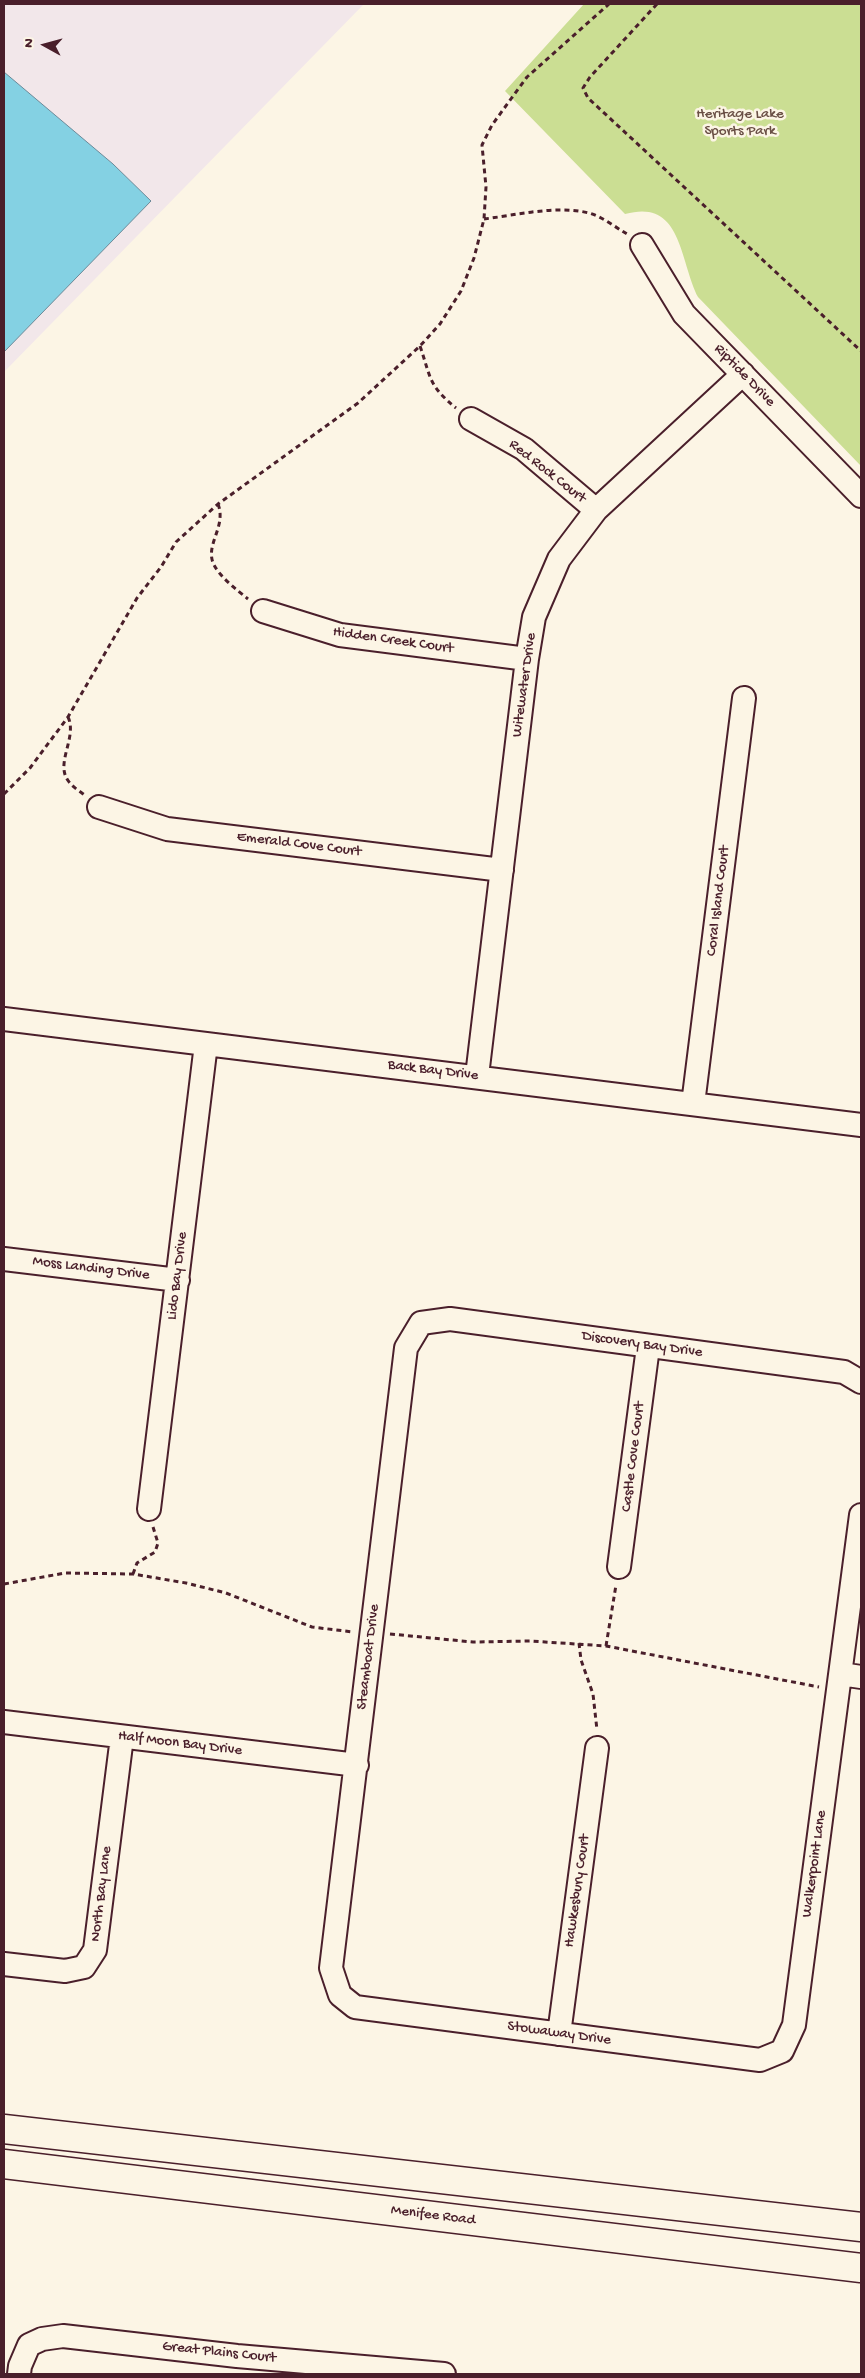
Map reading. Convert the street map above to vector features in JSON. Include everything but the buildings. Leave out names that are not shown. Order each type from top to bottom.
[{"type":"main road","points":[[4,2130],[861,2227]]},
{"type":"main road","name":"Menifee Road","points":[[4,2164],[861,2268]]},
{"type":"street","name":"Riptide Drive","points":[[642,244],[684,314],[861,496]]},
{"type":"street","name":"Witewater Drive","points":[[477,1076],[527,659],[534,617],[559,559],[596,510],[743,374]]},
{"type":"street","name":"Red Rock Court","points":[[471,420],[524,449],[596,510]]},
{"type":"street","name":"Hidden Creek Court","points":[[263,611],[340,635],[527,659]]},
{"type":"street","name":"Coral Island Court","points":[[693,1104],[744,698]]},
{"type":"street","name":"Emerald Cove Court","points":[[99,807],[167,829],[502,870]]},
{"type":"street","name":"Back Bay Drive","points":[[4,1019],[861,1125]]},
{"type":"street","name":"Lido Bay Drive","points":[[149,1509],[206,1044]]},
{"type":"street","name":"Moss Landing Drive","points":[[4,1259],[178,1280]]},
{"type":"street","name":"Discovery Bay Drive","points":[[421,1323],[450,1319],[844,1372],[861,1382]]},
{"type":"street","name":"Steamboat Drive","points":[[340,1995],[331,1968],[406,1348],[421,1323]]},
{"type":"street","name":"Castle Cove Court","points":[[619,1567],[648,1347]]},
{"type":"street","name":"Walkerpoint Lane","points":[[782,2051],[794,2025],[849,1670],[861,1515]]},
{"type":"street","name":"Half Moon Bay Drive","points":[[4,1722],[357,1765]]},
{"type":"street","name":"North Bay Lane","points":[[4,1964],[65,1971],[84,1967],[95,1950],[122,1737]]},
{"type":"street","name":"Hawkesbury Court","points":[[559,2034],[597,1748]]},
{"type":"street","name":"Stowaway Drive","points":[[340,1995],[355,2007],[760,2060],[782,2051]]},
{"type":"street","name":"Great Plains Court","points":[[19,2374],[20,2366],[30,2345],[42,2340],[63,2336],[236,2365],[444,2374]]},
{"type":"path","points":[[4,794],[30,768],[68,717],[137,598],[161,567],[176,542],[218,504],[358,403],[420,346],[440,324],[461,292],[474,258],[484,219],[486,187],[482,145],[492,125],[526,77],[610,4]]},
{"type":"path","points":[[658,4],[590,77],[584,88],[588,98],[861,351]]},
{"type":"path","points":[[484,219],[538,212],[589,213],[605,220],[642,244]]},
{"type":"path","points":[[420,346],[430,380],[444,398],[471,420]]},
{"type":"path","points":[[218,504],[221,513],[211,556],[215,566],[236,589],[263,611]]},
{"type":"path","points":[[68,717],[72,733],[65,759],[64,770],[67,779],[99,807]]},
{"type":"path","points":[[133,1574],[137,1563],[155,1552],[158,1543],[149,1509]]},
{"type":"path","points":[[606,1646],[619,1567]]},
{"type":"path","points":[[4,1584],[65,1573],[133,1574],[186,1583],[226,1593],[312,1626],[473,1642],[579,1643],[606,1646],[772,1679],[849,1670]]},
{"type":"path","points":[[579,1643],[581,1660],[593,1694],[597,1748]]},
{"type":"shaded area","points":[[4,4],[364,4],[4,372]]},
{"type":"green space","name":"Heritage Lake Sports Park","points":[[584,4],[861,4],[861,466],[698,297],[676,235],[668,223],[658,215],[644,211],[625,214],[505,91]]},
{"type":"water","points":[[4,72],[113,164],[151,201],[4,352]]}]
